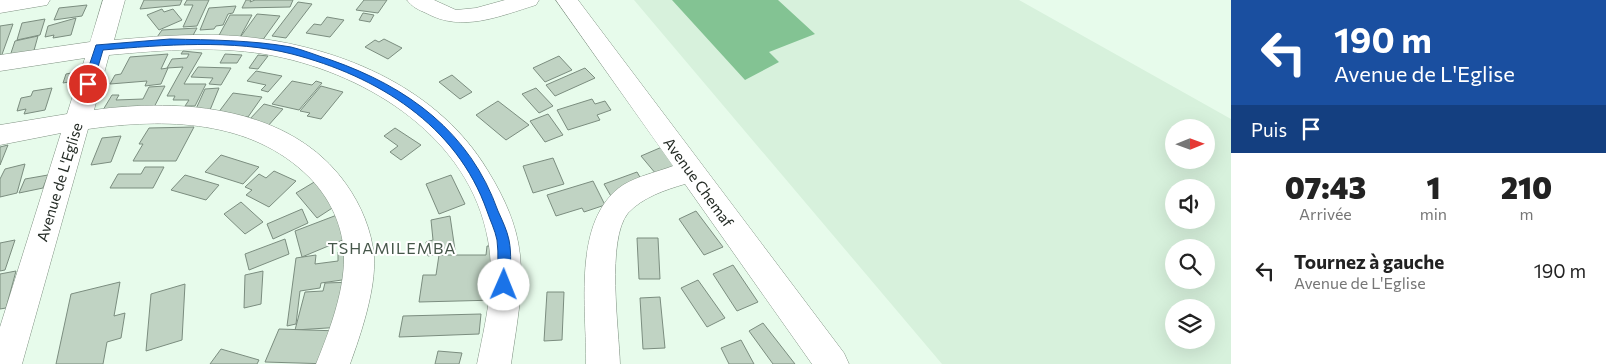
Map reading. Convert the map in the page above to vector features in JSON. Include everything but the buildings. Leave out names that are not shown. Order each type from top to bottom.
[{"type":"street","points":[[0,6],[39,0]]},
{"type":"street","name":"Avenue de L'Eglise","points":[[6,347],[114,0]]},
{"type":"street","points":[[418,0],[448,15],[457,16],[472,16],[528,0]]},
{"type":"street","name":"Avenue Chemaf","points":[[566,0],[832,364]]},
{"type":"street","points":[[0,63],[99,47],[201,41],[292,51],[353,72],[386,88],[442,128],[465,156],[486,193],[503,240],[505,270],[502,316],[494,364]]},
{"type":"street","points":[[0,135],[78,120],[178,115],[225,120],[277,140],[302,155],[324,172],[344,200],[359,258],[345,325],[333,364]]},
{"type":"street","points":[[603,364],[601,256],[608,223],[618,206],[632,193],[690,171]]},
{"type":"shaded area","points":[[634,0],[1019,0],[1231,119],[1231,364],[942,364]]},
{"type":"shaded area","points":[[672,0],[778,0],[815,34],[769,52],[779,62],[745,80]]},
{"type":"district","name":"TSHAMILEMBA","points":[[392,247]]},
{"type":"route","points":[[88,84],[99,47],[170,42],[236,43],[292,51],[318,58],[353,72],[386,88],[415,107],[442,128],[465,156],[486,193],[503,240],[504,285]]}]
